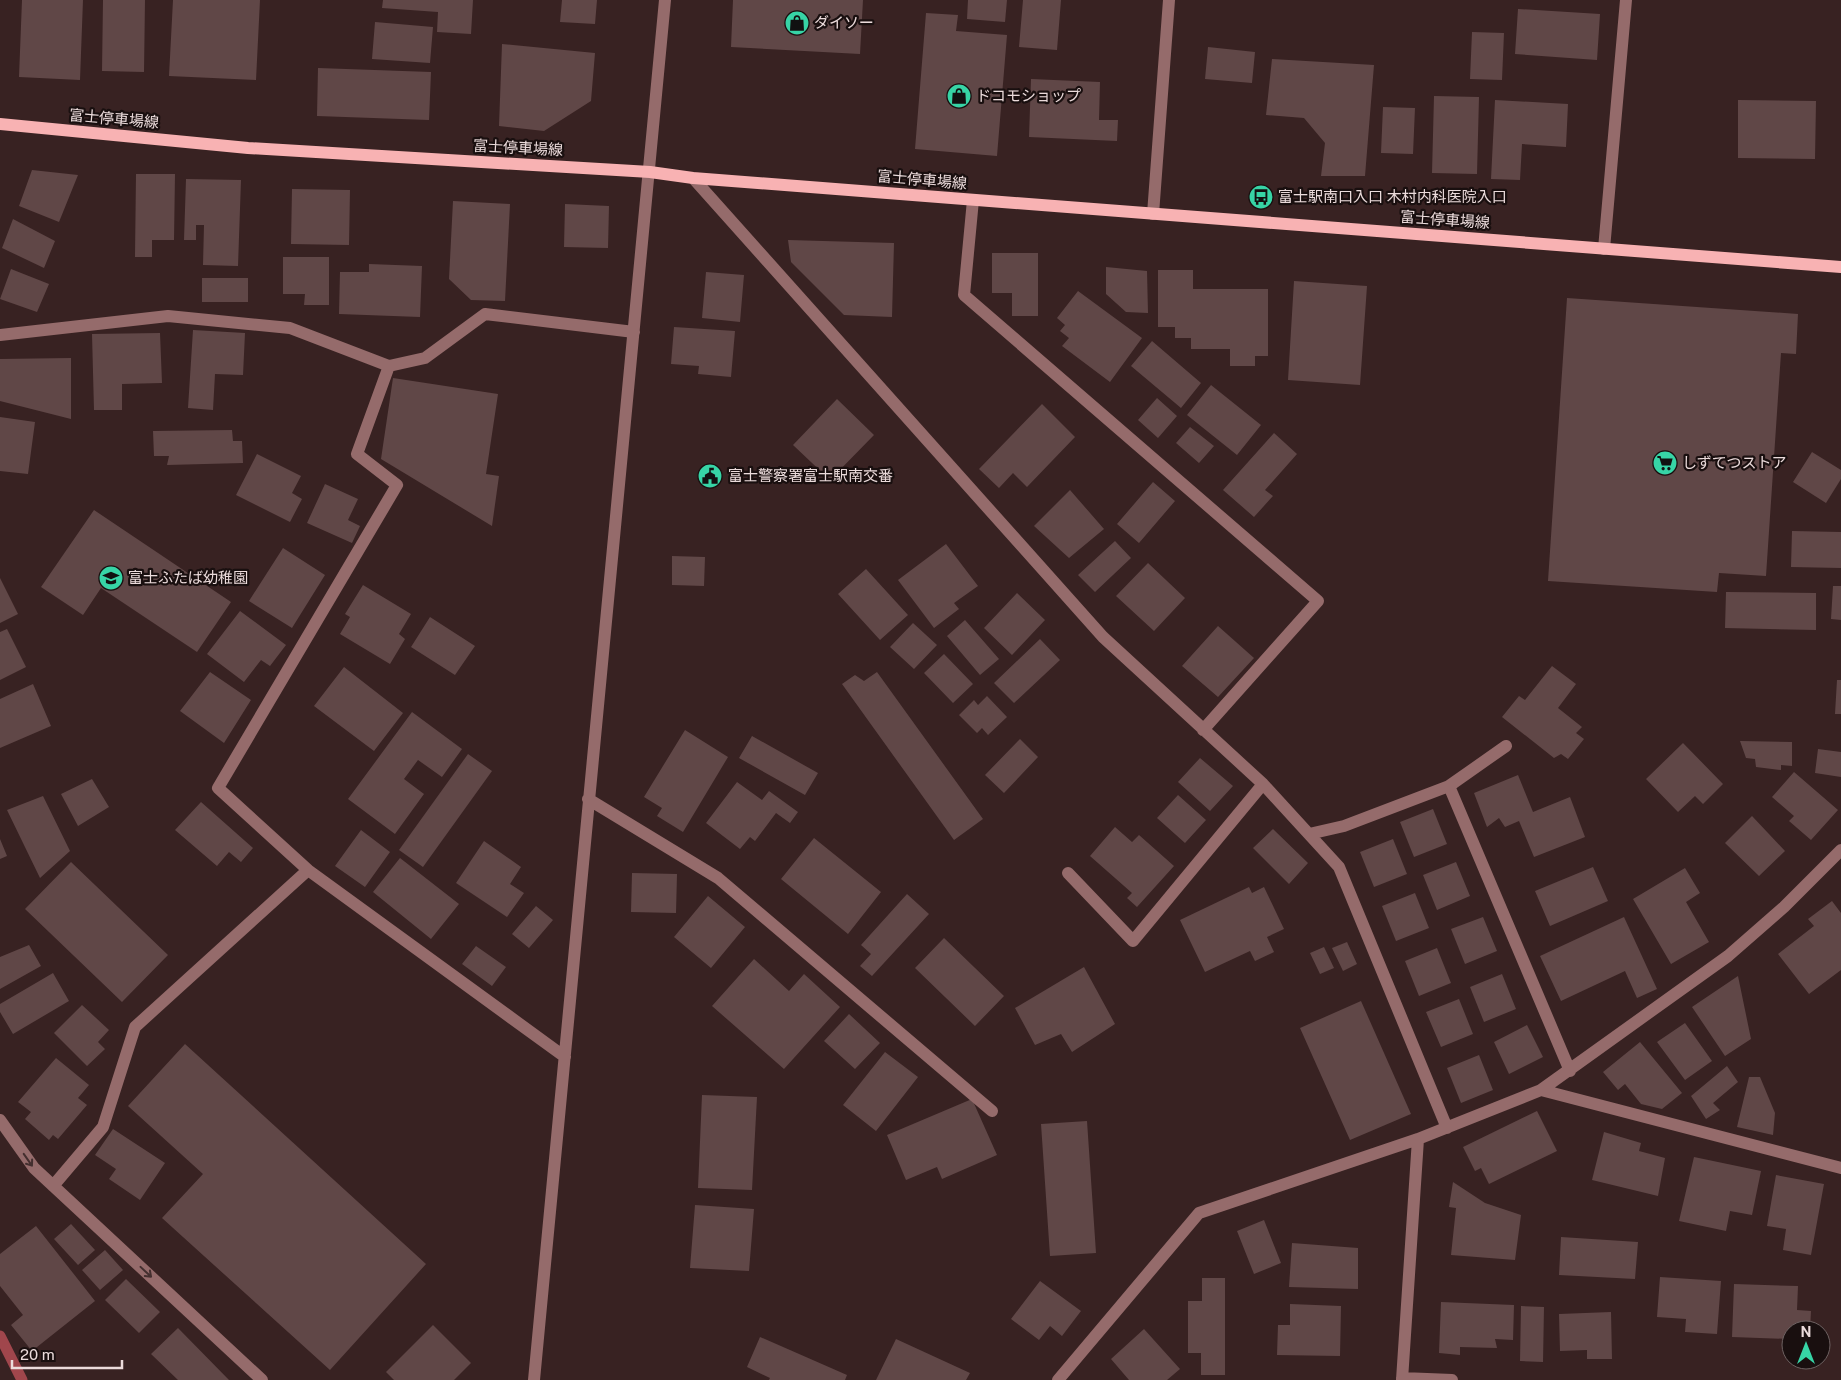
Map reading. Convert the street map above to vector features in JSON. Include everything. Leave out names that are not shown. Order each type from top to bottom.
[{"type":"main road","name":"富士停車場線","points":[[0,124],[248,148],[650,172],[693,178],[1841,267]]},
{"type":"street","points":[[534,1380],[665,0]]},
{"type":"street","points":[[1153,214],[1169,0]]},
{"type":"street","points":[[1604,249],[1626,0]]},
{"type":"street","points":[[693,178],[1103,638],[1263,784],[1339,866],[1447,1128]]},
{"type":"street","points":[[973,200],[964,295],[1318,601],[1203,730]]},
{"type":"street","points":[[0,335],[168,316],[290,328],[389,366],[425,358],[485,314],[634,332]]},
{"type":"street","points":[[389,366],[357,454],[397,485],[218,788],[308,870],[565,1057]]},
{"type":"street","points":[[1309,834],[1344,826],[1449,786],[1506,746]]},
{"type":"street","points":[[1068,873],[1133,941],[1263,784]]},
{"type":"street","points":[[1449,786],[1570,1071]]},
{"type":"street","points":[[588,799],[718,878],[992,1111]]},
{"type":"street","points":[[1058,1380],[1199,1214],[1418,1139],[1541,1090],[1728,956],[1838,859]]},
{"type":"street","points":[[53,1186],[103,1127],[135,1027],[308,870]]},
{"type":"street","points":[[1541,1090],[1841,1168]]},
{"type":"street","points":[[0,1120],[34,1168],[262,1380]]},
{"type":"street","points":[[1418,1139],[1402,1379],[1452,1380]]},
{"type":"building","points":[[22,0],[83,0],[80,80],[19,77]]},
{"type":"building","points":[[103,0],[145,0],[144,72],[102,71]]},
{"type":"building","points":[[173,0],[260,0],[256,80],[169,76]]},
{"type":"building","points":[[383,0],[473,0],[471,34],[437,32],[438,12],[382,8]]},
{"type":"building","points":[[562,0],[597,0],[595,24],[560,22]]},
{"type":"building","name":"ダイソー","points":[[733,0],[863,0],[860,54],[731,47]]},
{"type":"building","points":[[968,0],[1007,0],[1005,22],[967,19]]},
{"type":"building","points":[[1023,0],[1061,0],[1057,50],[1019,47]]},
{"type":"building","points":[[1518,9],[1600,14],[1597,60],[1515,54]]},
{"type":"building","points":[[926,13],[958,15],[956,31],[1007,35],[997,156],[915,149]]},
{"type":"building","points":[[375,22],[433,27],[430,63],[372,59]]},
{"type":"building","points":[[1472,32],[1504,33],[1502,80],[1470,79]]},
{"type":"building","points":[[502,44],[595,53],[591,101],[544,131],[499,126]]},
{"type":"building","points":[[1208,47],[1255,52],[1252,83],[1205,79]]},
{"type":"building","points":[[1272,59],[1374,65],[1365,176],[1321,176],[1325,143],[1304,118],[1266,115]]},
{"type":"building","points":[[318,68],[431,72],[429,120],[317,116]]},
{"type":"building","points":[[1031,79],[1100,82],[1099,120],[1118,120],[1117,141],[1029,137]]},
{"type":"building","points":[[1434,96],[1479,97],[1477,174],[1432,173]]},
{"type":"building","points":[[1495,100],[1568,104],[1566,147],[1522,144],[1520,180],[1491,179]]},
{"type":"building","points":[[1738,100],[1816,101],[1815,159],[1738,158]]},
{"type":"building","points":[[1383,107],[1415,108],[1413,154],[1381,153]]},
{"type":"building","points":[[32,170],[78,175],[59,222],[19,206]]},
{"type":"building","points":[[136,174],[175,174],[174,240],[152,240],[152,257],[135,257]]},
{"type":"building","points":[[186,179],[241,180],[238,266],[203,265],[204,225],[196,225],[196,240],[184,240]]},
{"type":"building","points":[[292,189],[350,190],[349,245],[291,244]]},
{"type":"building","points":[[453,201],[510,204],[505,301],[471,300],[449,279]]},
{"type":"building","points":[[565,204],[609,206],[608,248],[564,247]]},
{"type":"building","points":[[13,219],[55,241],[44,268],[2,248]]},
{"type":"building","points":[[788,240],[894,243],[892,317],[844,315],[791,262]]},
{"type":"building","points":[[992,253],[1038,253],[1038,316],[1012,316],[1012,293],[992,293]]},
{"type":"building","points":[[283,257],[329,257],[329,305],[304,305],[305,294],[283,294]]},
{"type":"building","points":[[369,264],[422,266],[420,317],[339,314],[340,272],[369,272]]},
{"type":"building","points":[[1106,267],[1147,271],[1148,313],[1126,312],[1106,294]]},
{"type":"building","points":[[11,269],[49,284],[37,312],[0,299]]},
{"type":"building","points":[[1158,270],[1193,270],[1193,289],[1268,289],[1268,356],[1255,356],[1255,366],[1230,366],[1230,349],[1191,349],[1191,338],[1175,338],[1175,327],[1158,327]]},
{"type":"building","points":[[706,272],[744,275],[740,322],[702,318]]},
{"type":"building","points":[[202,278],[248,278],[248,302],[202,302]]},
{"type":"building","points":[[1294,281],[1367,286],[1360,385],[1288,380]]},
{"type":"building","points":[[1078,291],[1142,338],[1110,382],[1062,346],[1069,338],[1060,331],[1065,325],[1057,318]]},
{"type":"building","name":"しずてつストア","points":[[1567,298],[1798,314],[1796,354],[1781,353],[1766,576],[1719,573],[1717,592],[1548,581]]},
{"type":"building","points":[[674,327],[735,331],[731,377],[698,374],[699,366],[671,364]]},
{"type":"building","points":[[193,330],[245,333],[243,375],[215,374],[213,410],[188,408]]},
{"type":"building","points":[[160,333],[162,383],[122,384],[122,410],[94,410],[92,334]]},
{"type":"building","points":[[1152,341],[1201,383],[1181,408],[1131,366]]},
{"type":"building","points":[[71,358],[71,419],[0,401],[0,359]]},
{"type":"building","points":[[393,378],[498,394],[486,474],[499,476],[492,526],[381,459]]},
{"type":"building","points":[[1211,385],[1261,425],[1237,455],[1187,415]]},
{"type":"building","points":[[1157,398],[1177,416],[1158,438],[1138,420]]},
{"type":"building","points":[[837,399],[874,435],[830,480],[793,445]]},
{"type":"building","points":[[1042,404],[1075,437],[1027,487],[1013,473],[999,488],[979,469]]},
{"type":"building","points":[[0,417],[35,422],[28,474],[0,471]]},
{"type":"building","points":[[1190,427],[1214,446],[1199,463],[1176,443]]},
{"type":"building","points":[[232,430],[233,441],[242,441],[243,463],[167,465],[169,456],[154,456],[153,431]]},
{"type":"building","points":[[1274,433],[1297,454],[1265,490],[1273,496],[1254,517],[1223,490]]},
{"type":"building","points":[[1812,452],[1841,470],[1841,479],[1826,503],[1793,482]]},
{"type":"building","points":[[257,454],[301,476],[292,493],[302,499],[290,522],[236,495]]},
{"type":"building","points":[[1153,482],[1175,501],[1139,543],[1117,524]]},
{"type":"building","points":[[325,484],[358,499],[348,520],[360,526],[352,543],[307,523]]},
{"type":"building","points":[[1070,490],[1104,529],[1069,558],[1034,526]]},
{"type":"building","points":[[94,510],[231,602],[197,652],[101,588],[83,615],[41,587]]},
{"type":"building","points":[[1792,531],[1841,532],[1841,568],[1791,567]]},
{"type":"building","points":[[1115,541],[1131,558],[1095,592],[1078,575]]},
{"type":"building","points":[[946,544],[978,586],[954,603],[959,609],[934,628],[898,580]]},
{"type":"building","points":[[283,548],[325,575],[292,628],[249,601]]},
{"type":"building","points":[[672,556],[705,557],[704,586],[672,585]]},
{"type":"building","points":[[1148,563],[1185,598],[1154,631],[1116,596]]},
{"type":"building","points":[[866,569],[908,615],[880,640],[838,594]]},
{"type":"building","points":[[0,578],[18,614],[0,623]]},
{"type":"building","points":[[363,585],[411,614],[399,634],[405,639],[390,664],[340,634],[350,617],[345,614]]},
{"type":"building","points":[[1833,586],[1841,586],[1841,620],[1831,619]]},
{"type":"building","points":[[1726,592],[1816,593],[1816,630],[1725,628]]},
{"type":"building","points":[[1017,593],[1045,620],[1012,655],[984,628]]},
{"type":"building","points":[[240,611],[286,645],[270,666],[261,660],[244,682],[207,654]]},
{"type":"building","points":[[430,617],[475,646],[455,675],[411,647]]},
{"type":"building","points":[[965,620],[999,659],[980,675],[947,636]]},
{"type":"building","points":[[913,623],[937,645],[914,669],[890,647]]},
{"type":"building","points":[[1218,626],[1254,658],[1218,697],[1182,666]]},
{"type":"building","points":[[7,629],[26,667],[0,680],[0,632]]},
{"type":"building","points":[[1040,639],[1060,660],[1014,703],[994,683]]},
{"type":"building","points":[[944,654],[973,684],[953,703],[924,673]]},
{"type":"building","points":[[1552,666],[1576,684],[1558,708],[1582,727],[1576,733],[1584,739],[1568,759],[1561,754],[1554,758],[1502,717],[1519,696],[1525,700]]},
{"type":"building","points":[[344,667],[403,713],[374,751],[314,706]]},
{"type":"building","points":[[210,672],[251,700],[224,743],[180,711]]},
{"type":"building","points":[[877,672],[983,819],[954,840],[842,684],[855,675],[864,681]]},
{"type":"building","points":[[1837,680],[1841,680],[1841,714],[1835,714]]},
{"type":"building","points":[[33,684],[51,726],[0,748],[0,699]]},
{"type":"building","points":[[987,696],[1007,717],[988,735],[982,728],[977,733],[959,715],[974,700],[978,705]]},
{"type":"building","points":[[412,712],[462,749],[442,777],[418,760],[404,779],[424,794],[395,834],[348,799]]},
{"type":"building","points":[[685,730],[728,757],[683,832],[657,816],[662,808],[644,797]]},
{"type":"building","points":[[752,736],[818,773],[805,795],[739,758]]},
{"type":"building","points":[[1020,739],[1038,757],[1004,793],[985,775]]},
{"type":"building","points":[[1740,741],[1792,742],[1792,766],[1781,765],[1781,770],[1756,767],[1755,759],[1746,758]]},
{"type":"building","points":[[1683,743],[1723,784],[1703,804],[1695,796],[1678,812],[1646,779]]},
{"type":"building","points":[[1818,749],[1841,752],[1841,777],[1815,773]]},
{"type":"building","points":[[468,754],[492,771],[423,867],[399,850]]},
{"type":"building","points":[[1200,758],[1233,786],[1210,811],[1178,782]]},
{"type":"building","points":[[1794,772],[1838,810],[1811,840],[1789,821],[1794,816],[1772,797]]},
{"type":"building","points":[[1518,775],[1533,812],[1570,797],[1585,837],[1534,857],[1519,821],[1505,827],[1499,818],[1487,827],[1474,793]]},
{"type":"building","points":[[92,779],[109,807],[78,826],[61,794]]},
{"type":"building","points":[[737,782],[762,800],[769,791],[798,812],[790,823],[776,813],[755,841],[750,837],[740,849],[706,823]]},
{"type":"building","points":[[1178,795],[1206,820],[1185,843],[1157,818]]},
{"type":"building","points":[[43,796],[70,851],[40,878],[7,810]]},
{"type":"building","points":[[201,802],[253,848],[241,862],[229,852],[217,866],[175,830]]},
{"type":"building","points":[[1433,809],[1447,844],[1414,857],[1400,822]]},
{"type":"building","points":[[1752,816],[1785,851],[1759,876],[1725,843]]},
{"type":"building","points":[[1115,827],[1132,842],[1139,835],[1174,866],[1137,907],[1127,898],[1132,893],[1090,856]]},
{"type":"building","points":[[1273,829],[1308,863],[1289,884],[1253,848]]},
{"type":"building","points":[[361,830],[390,852],[365,887],[335,866]]},
{"type":"building","points":[[814,838],[881,892],[848,934],[781,879]]},
{"type":"building","points":[[0,839],[7,856],[0,859]]},
{"type":"building","points":[[1393,839],[1407,874],[1374,887],[1360,852]]},
{"type":"building","points":[[484,841],[521,867],[510,884],[524,893],[507,917],[456,883]]},
{"type":"building","points":[[400,858],[459,904],[431,939],[373,892]]},
{"type":"building","points":[[71,862],[168,955],[122,1002],[25,909]]},
{"type":"building","points":[[1456,862],[1470,896],[1437,910],[1423,875]]},
{"type":"building","points":[[1593,867],[1608,901],[1550,926],[1535,891]]},
{"type":"building","points":[[1685,868],[1700,893],[1686,902],[1709,942],[1671,964],[1633,899]]},
{"type":"building","points":[[632,873],[677,874],[676,913],[631,912]]},
{"type":"building","points":[[1249,887],[1252,893],[1264,887],[1284,929],[1267,937],[1274,952],[1255,961],[1250,951],[1205,972],[1180,920]]},
{"type":"building","points":[[1415,893],[1429,928],[1396,941],[1382,906]]},
{"type":"building","points":[[907,894],[929,914],[872,976],[860,966],[871,954],[861,945]]},
{"type":"building","points":[[708,896],[745,927],[711,968],[674,937]]},
{"type":"building","points":[[1832,901],[1841,913],[1841,970],[1809,994],[1778,954],[1814,926],[1808,919]]},
{"type":"building","points":[[536,906],[553,920],[529,948],[512,934]]},
{"type":"building","points":[[1483,917],[1497,951],[1465,964],[1451,929]]},
{"type":"building","points":[[1624,917],[1657,989],[1637,998],[1625,971],[1561,1001],[1540,956]]},
{"type":"building","points":[[944,938],[1004,996],[975,1026],[915,968]]},
{"type":"building","points":[[1347,942],[1357,964],[1343,971],[1332,948]]},
{"type":"building","points":[[29,945],[41,966],[0,989],[0,957]]},
{"type":"building","points":[[476,946],[506,967],[492,986],[462,964]]},
{"type":"building","points":[[1324,947],[1334,968],[1320,974],[1310,953]]},
{"type":"building","points":[[1437,948],[1451,983],[1419,996],[1405,961]]},
{"type":"building","points":[[754,959],[789,991],[804,974],[840,1007],[784,1069],[712,1006]]},
{"type":"building","points":[[1084,967],[1115,1024],[1072,1052],[1061,1034],[1035,1045],[1015,1008]]},
{"type":"building","points":[[53,973],[69,1001],[13,1034],[0,1012],[0,1004]]},
{"type":"building","points":[[1502,974],[1516,1009],[1484,1022],[1470,987]]},
{"type":"building","points":[[1738,976],[1751,1039],[1725,1056],[1692,1007]]},
{"type":"building","points":[[1459,999],[1473,1034],[1441,1047],[1426,1012]]},
{"type":"building","points":[[1361,1001],[1411,1114],[1350,1140],[1300,1028]]},
{"type":"building","points":[[82,1005],[109,1030],[98,1042],[105,1049],[87,1066],[54,1033]]},
{"type":"building","points":[[849,1014],[880,1043],[855,1069],[824,1041]]},
{"type":"building","points":[[1685,1023],[1712,1061],[1685,1080],[1657,1042]]},
{"type":"building","points":[[1527,1025],[1543,1057],[1509,1074],[1494,1042]]},
{"type":"building","points":[[1640,1042],[1682,1093],[1662,1109],[1641,1104],[1625,1084],[1618,1090],[1603,1072]]},
{"type":"building","points":[[185,1044],[426,1264],[330,1370],[162,1218],[203,1174],[128,1106]]},
{"type":"building","points":[[885,1052],[918,1077],[876,1131],[843,1105]]},
{"type":"building","points":[[1479,1055],[1493,1090],[1461,1103],[1447,1068]]},
{"type":"building","points":[[56,1058],[89,1085],[78,1098],[87,1105],[58,1139],[53,1135],[49,1140],[25,1119],[31,1112],[18,1102]]},
{"type":"building","points":[[1727,1066],[1738,1082],[1713,1103],[1720,1110],[1706,1119],[1691,1096]]},
{"type":"building","points":[[1749,1077],[1760,1077],[1775,1113],[1773,1135],[1737,1127]]},
{"type":"building","points":[[702,1095],[757,1097],[752,1190],[698,1188]]},
{"type":"building","points":[[972,1099],[997,1155],[942,1179],[937,1167],[906,1180],[887,1135]]},
{"type":"building","points":[[1537,1111],[1557,1151],[1489,1184],[1481,1168],[1475,1171],[1463,1147]]},
{"type":"building","points":[[1087,1121],[1096,1253],[1050,1256],[1041,1124]]},
{"type":"building","points":[[113,1129],[165,1163],[140,1200],[109,1179],[116,1169],[95,1155]]},
{"type":"building","points":[[1604,1132],[1641,1143],[1639,1151],[1665,1158],[1658,1196],[1592,1180]]},
{"type":"building","points":[[1694,1157],[1761,1171],[1752,1215],[1730,1211],[1726,1231],[1679,1221]]},
{"type":"building","points":[[1776,1175],[1824,1184],[1811,1255],[1783,1250],[1786,1229],[1767,1226]]},
{"type":"building","points":[[1453,1182],[1485,1203],[1521,1215],[1515,1260],[1451,1255],[1456,1208],[1449,1207]]},
{"type":"building","points":[[695,1205],[754,1209],[749,1271],[690,1268]]},
{"type":"building","points":[[1264,1220],[1281,1263],[1254,1274],[1237,1231]]},
{"type":"building","points":[[71,1224],[95,1250],[78,1265],[54,1239]]},
{"type":"building","points":[[36,1226],[95,1301],[32,1351],[11,1325],[23,1315],[0,1286],[0,1254]]},
{"type":"building","points":[[1561,1237],[1638,1242],[1635,1279],[1559,1275]]},
{"type":"building","points":[[1292,1243],[1358,1248],[1358,1289],[1289,1287]]},
{"type":"building","points":[[105,1250],[123,1270],[100,1290],[82,1270]]},
{"type":"building","points":[[1660,1277],[1721,1281],[1717,1334],[1685,1332],[1686,1319],[1657,1317]]},
{"type":"building","points":[[1202,1278],[1225,1278],[1225,1375],[1201,1375],[1201,1353],[1188,1353],[1188,1301],[1202,1301]]},
{"type":"building","points":[[126,1279],[160,1312],[139,1333],[105,1300]]},
{"type":"building","points":[[1040,1281],[1081,1311],[1062,1336],[1050,1326],[1039,1340],[1011,1319]]},
{"type":"building","points":[[1734,1284],[1798,1286],[1797,1310],[1811,1311],[1811,1320],[1781,1320],[1781,1339],[1732,1337]]},
{"type":"building","points":[[1441,1302],[1514,1305],[1513,1340],[1495,1339],[1497,1348],[1460,1347],[1460,1355],[1439,1353]]},
{"type":"building","points":[[1290,1304],[1341,1306],[1340,1356],[1277,1355],[1278,1325],[1290,1325]]},
{"type":"building","points":[[1521,1306],[1544,1307],[1543,1362],[1520,1361]]},
{"type":"building","points":[[1611,1312],[1612,1359],[1587,1359],[1587,1350],[1560,1351],[1559,1314]]},
{"type":"building","points":[[433,1325],[471,1363],[454,1380],[394,1380],[386,1372]]},
{"type":"building","points":[[178,1328],[229,1380],[178,1380],[151,1354]]},
{"type":"building","points":[[1144,1329],[1180,1369],[1167,1380],[1129,1380],[1111,1359]]},
{"type":"building","points":[[760,1337],[847,1375],[845,1380],[769,1380],[770,1378],[747,1367]]},
{"type":"building","points":[[896,1339],[970,1373],[966,1380],[876,1380]]},
{"type":"waterway","points":[[0,1336],[22,1380]]},
{"type":"place","name":"ダイソー","points":[[797,23]]},
{"type":"place","name":"ドコモショップ","points":[[959,96]]},
{"type":"place","name":"富士駅南口入口 木村内科医院入口","points":[[1261,197]]},
{"type":"place","name":"しずてつストア","points":[[1665,463]]},
{"type":"place","name":"富士警察署富士駅南交番","points":[[710,476]]},
{"type":"place","name":"富士ふたば幼稚園","points":[[111,578]]}]
